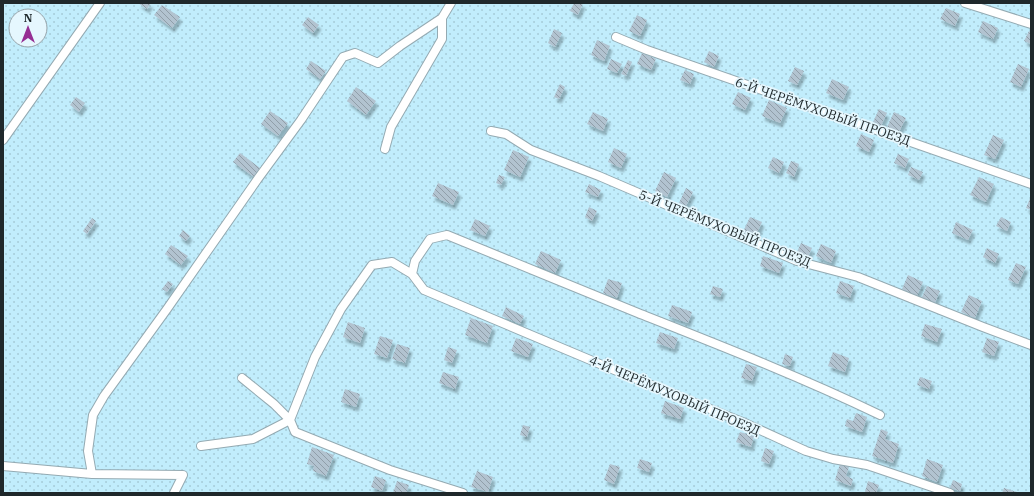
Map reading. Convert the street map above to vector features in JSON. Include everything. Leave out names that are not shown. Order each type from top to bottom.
[{"type":"lane","points":[[3,140],[100,3]]},
{"type":"lane","points":[[92,474],[88,451],[93,415],[104,396],[301,120],[343,57],[355,54],[378,63],[400,46],[442,18],[451,3]]},
{"type":"lane","points":[[965,3],[1031,24]]},
{"type":"lane","points":[[385,149],[391,127],[442,39],[442,18]]},
{"type":"lane","name":"6-Й ЧЕРЁМУХОВЫЙ ПРОЕЗД","points":[[616,37],[647,50],[1031,184]]},
{"type":"lane","name":"5-Й ЧЕРЁМУХОВЫЙ ПРОЕЗД","points":[[491,131],[506,134],[531,150],[599,176],[797,261],[858,277],[1031,345]]},
{"type":"lane","points":[[201,446],[254,440],[290,420],[315,357],[341,309],[372,265],[392,262],[412,274],[415,261],[430,239],[447,235],[735,352],[836,394],[880,415]]},
{"type":"lane","name":"4-Й ЧЕРЁМУХОВЫЙ ПРОЕЗД","points":[[412,274],[424,290],[747,424],[806,451],[833,459],[867,465],[950,493]]},
{"type":"lane","points":[[242,378],[274,404],[290,420],[295,432],[390,470],[463,493]]},
{"type":"lane","points":[[3,466],[92,474],[184,475],[174,493]]},
{"type":"shaded area","points":[[3,3],[1031,3],[1031,493],[3,493]]},
{"type":"building","points":[[138,3],[151,3],[147,9]]},
{"type":"building","points":[[574,3],[583,3],[578,15],[570,11]]},
{"type":"building","points":[[162,5],[180,17],[172,28],[154,15]]},
{"type":"building","points":[[946,8],[960,14],[955,26],[940,19]]},
{"type":"building","points":[[637,15],[647,20],[640,36],[629,31]]},
{"type":"building","points":[[308,17],[319,25],[313,33],[302,25]]},
{"type":"building","points":[[983,21],[998,28],[993,39],[978,32]]},
{"type":"building","points":[[554,29],[562,33],[555,47],[548,43]]},
{"type":"building","points":[[1029,31],[1031,32],[1031,44],[1024,41]]},
{"type":"building","points":[[597,40],[610,46],[604,61],[591,55]]},
{"type":"building","points":[[709,51],[719,56],[714,67],[704,62]]},
{"type":"building","points":[[642,53],[656,59],[651,70],[637,64]]},
{"type":"building","points":[[611,59],[622,64],[617,73],[607,69]]},
{"type":"building","points":[[628,60],[632,62],[626,76],[621,74]]},
{"type":"building","points":[[311,61],[326,71],[320,79],[306,69]]},
{"type":"building","points":[[1018,64],[1029,69],[1021,87],[1010,82]]},
{"type":"building","points":[[795,67],[804,71],[797,85],[788,81]]},
{"type":"building","points":[[685,70],[694,74],[690,84],[680,80]]},
{"type":"building","points":[[832,79],[849,87],[843,100],[826,93]]},
{"type":"building","points":[[560,84],[565,87],[559,99],[554,97]]},
{"type":"building","points":[[356,87],[376,101],[366,115],[347,101]]},
{"type":"building","points":[[738,92],[751,98],[745,110],[732,104]]},
{"type":"building","points":[[76,97],[85,103],[79,112],[70,105]]},
{"type":"building","points":[[769,100],[787,108],[780,123],[762,116]]},
{"type":"building","points":[[879,109],[887,113],[881,126],[873,122]]},
{"type":"building","points":[[270,111],[288,123],[278,136],[261,124]]},
{"type":"building","points":[[593,112],[608,119],[603,131],[587,124]]},
{"type":"building","points":[[894,112],[906,118],[899,132],[887,127]]},
{"type":"building","points":[[861,134],[874,140],[869,152],[856,146]]},
{"type":"building","points":[[993,135],[1004,140],[995,159],[984,155]]},
{"type":"building","points":[[614,148],[627,154],[621,168],[608,162]]},
{"type":"building","points":[[513,150],[529,157],[520,177],[504,170]]},
{"type":"building","points":[[240,153],[260,168],[254,177],[233,162]]},
{"type":"building","points":[[898,154],[909,159],[905,168],[894,163]]},
{"type":"building","points":[[773,157],[784,162],[779,173],[768,168]]},
{"type":"building","points":[[791,161],[799,164],[794,177],[786,173]]},
{"type":"building","points":[[911,167],[923,172],[919,180],[908,175]]},
{"type":"building","points":[[664,172],[676,178],[667,197],[655,191]]},
{"type":"building","points":[[499,175],[505,177],[501,185],[496,183]]},
{"type":"building","points":[[979,177],[994,184],[986,202],[970,195]]},
{"type":"building","points":[[438,183],[459,192],[453,205],[432,196]]},
{"type":"building","points":[[589,184],[601,190],[598,197],[585,192]]},
{"type":"building","points":[[686,188],[693,192],[686,206],[679,203]]},
{"type":"building","points":[[1031,196],[1031,210],[1026,208]]},
{"type":"building","points":[[589,207],[597,211],[592,221],[585,217]]},
{"type":"building","points":[[750,217],[762,222],[755,238],[743,232]]},
{"type":"building","points":[[1001,217],[1011,222],[1007,231],[996,226]]},
{"type":"building","points":[[92,218],[96,221],[87,234],[83,231]]},
{"type":"building","points":[[475,219],[490,226],[485,236],[470,230]]},
{"type":"building","points":[[956,222],[973,230],[968,240],[952,233]]},
{"type":"building","points":[[183,230],[190,236],[186,241],[179,236]]},
{"type":"building","points":[[801,243],[812,248],[808,257],[797,252]]},
{"type":"building","points":[[821,244],[836,251],[831,263],[816,256]]},
{"type":"building","points":[[171,245],[188,256],[181,265],[165,254]]},
{"type":"building","points":[[987,248],[999,254],[995,263],[983,257]]},
{"type":"building","points":[[541,251],[561,260],[555,273],[535,264]]},
{"type":"building","points":[[763,256],[783,263],[779,273],[760,266]]},
{"type":"building","points":[[1016,263],[1026,267],[1018,284],[1008,280]]},
{"type":"building","points":[[908,275],[923,282],[917,296],[902,289]]},
{"type":"building","points":[[608,279],[622,283],[617,298],[603,293]]},
{"type":"building","points":[[168,281],[173,284],[167,292],[162,289]]},
{"type":"building","points":[[840,281],[854,286],[850,298],[836,293]]},
{"type":"building","points":[[713,286],[723,289],[720,297],[710,294]]},
{"type":"building","points":[[927,286],[940,291],[934,305],[921,299]]},
{"type":"building","points":[[969,295],[982,301],[975,318],[961,312]]},
{"type":"building","points":[[672,305],[692,312],[688,323],[668,316]]},
{"type":"building","points":[[506,307],[524,316],[520,324],[502,316]]},
{"type":"building","points":[[471,318],[493,326],[487,343],[465,335]]},
{"type":"building","points":[[348,322],[365,328],[360,343],[343,337]]},
{"type":"building","points":[[925,324],[942,329],[937,342],[921,336]]},
{"type":"building","points":[[660,332],[678,338],[674,349],[656,343]]},
{"type":"building","points":[[380,336],[393,340],[387,358],[374,354]]},
{"type":"building","points":[[516,338],[533,344],[528,357],[511,351]]},
{"type":"building","points":[[987,338],[999,342],[994,356],[982,352]]},
{"type":"building","points":[[397,344],[410,348],[405,363],[392,359]]},
{"type":"building","points":[[448,347],[457,350],[452,363],[444,360]]},
{"type":"building","points":[[833,352],[849,358],[845,372],[828,366]]},
{"type":"building","points":[[785,354],[793,357],[790,366],[782,364]]},
{"type":"building","points":[[746,364],[757,367],[752,381],[741,378]]},
{"type":"building","points":[[443,372],[459,377],[455,389],[439,383]]},
{"type":"building","points":[[920,377],[932,381],[929,389],[917,385]]},
{"type":"building","points":[[345,389],[360,394],[356,407],[341,402]]},
{"type":"building","points":[[665,401],[684,408],[680,419],[661,413]]},
{"type":"building","points":[[856,413],[867,417],[862,432],[845,426],[847,419],[853,421]]},
{"type":"building","points":[[523,425],[530,427],[527,437],[520,435]]},
{"type":"building","points":[[881,429],[888,432],[885,439],[899,444],[893,463],[872,456]]},
{"type":"building","points":[[740,432],[754,436],[751,447],[736,442]]},
{"type":"building","points":[[312,447],[334,455],[326,476],[313,471],[314,466],[307,464]]},
{"type":"building","points":[[765,448],[774,451],[769,464],[761,461]]},
{"type":"building","points":[[640,459],[652,463],[649,472],[637,468]]},
{"type":"building","points":[[927,459],[943,465],[937,482],[922,476]]},
{"type":"building","points":[[610,464],[620,467],[614,484],[604,480]]},
{"type":"building","points":[[840,464],[849,467],[846,476],[853,479],[851,486],[835,480]]},
{"type":"building","points":[[477,471],[493,477],[488,492],[471,487]]},
{"type":"building","points":[[375,476],[386,480],[382,491],[371,487]]},
{"type":"building","points":[[953,480],[962,484],[960,491],[950,488]]},
{"type":"building","points":[[397,481],[409,485],[406,493],[393,493]]},
{"type":"building","points":[[868,481],[879,485],[876,493],[865,492]]},
{"type":"building","points":[[1004,488],[1017,492],[1002,493]]}]
